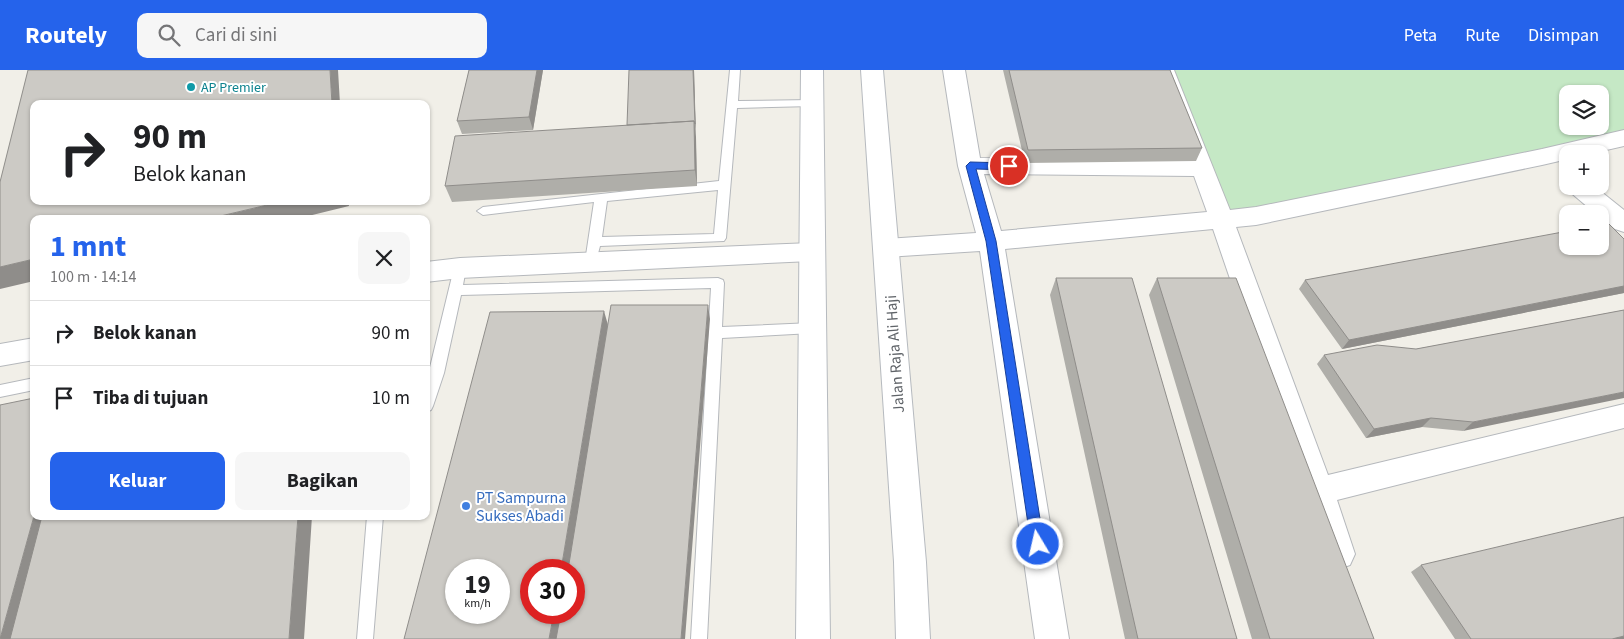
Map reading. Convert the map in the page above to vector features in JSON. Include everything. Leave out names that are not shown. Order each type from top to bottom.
[{"type":"street","points":[[812,70],[813,639]]},
{"type":"street","name":"Jalan Raja Ali Haji","points":[[872,70],[910,562],[913,639]]},
{"type":"street","points":[[954,70],[970,166],[991,241],[1052,639]]},
{"type":"street","points":[[1163,70],[1203,168],[1220,220],[1319,491],[1346,574]]},
{"type":"street","points":[[886,248],[991,241],[1220,220],[1265,214],[1542,157],[1624,138]]},
{"type":"street","points":[[1542,157],[1559,171]]},
{"type":"street","points":[[970,166],[1203,168]]},
{"type":"street","points":[[1589,195],[1624,223]]},
{"type":"street","points":[[430,273],[457,279],[593,252],[811,252]]},
{"type":"street","points":[[0,355],[30,349]]},
{"type":"street","points":[[1319,491],[1624,416]]},
{"type":"lane","points":[[602,197],[593,252],[720,238],[735,70]]},
{"type":"lane","points":[[732,105],[812,103]]},
{"type":"lane","points":[[483,211],[725,185]]},
{"type":"lane","points":[[430,394],[437,373],[457,279],[718,283],[699,639]]},
{"type":"lane","points":[[715,333],[812,328]]},
{"type":"lane","points":[[0,391],[30,385]]},
{"type":"lane","points":[[365,639],[375,520]]},
{"type":"green space","points":[[1166,70],[1624,70],[1624,132],[1225,217]]},
{"type":"building","points":[[28,70],[330,70],[332,100],[30,100],[30,205],[267,205],[225,215],[30,215],[30,260],[0,267],[0,182]]},
{"type":"building","points":[[469,70],[537,70],[529,117],[457,121]]},
{"type":"building","points":[[629,70],[693,70],[695,124],[694,121],[627,125]]},
{"type":"building","points":[[1009,70],[1170,70],[1202,148],[1028,150]]},
{"type":"building","points":[[694,121],[695,170],[445,186],[455,136]]},
{"type":"building","points":[[1609,224],[1624,239],[1624,286],[1349,340],[1305,280],[1559,233],[1559,255],[1609,255]]},
{"type":"building","points":[[1056,278],[1132,278],[1237,639],[1138,639]]},
{"type":"building","points":[[1157,278],[1236,278],[1374,639],[1270,639]]},
{"type":"building","points":[[611,305],[708,305],[681,639],[556,639],[559,624],[585,624],[585,559],[570,559]]},
{"type":"building","points":[[1624,310],[1624,392],[1473,422],[1431,418],[1374,429],[1324,355],[1377,345],[1416,349]]},
{"type":"building","points":[[604,311],[563,559],[520,559],[520,624],[552,624],[549,639],[404,639],[490,312]]},
{"type":"building","points":[[30,399],[30,520],[33,520],[0,639],[0,405]]},
{"type":"building","points":[[1624,517],[1624,636],[1612,639],[1471,639],[1421,565]]},
{"type":"building","points":[[41,520],[298,520],[289,639],[10,639]]},
{"type":"place","name":"AP Premier","points":[[191,87]]},
{"type":"place","name":"PT Sampurna Sukses Abadi","points":[[466,506]]},
{"type":"route","points":[[1009,166],[970,166],[991,241],[1038,544]]}]
